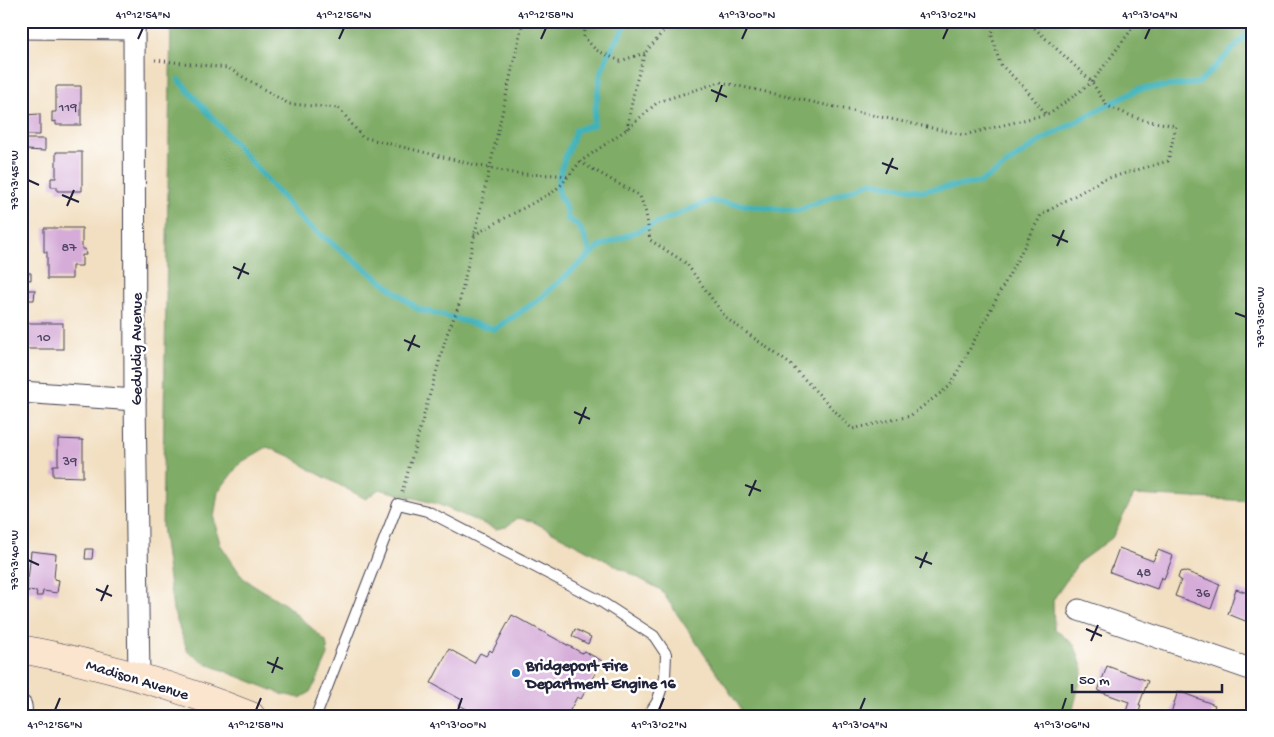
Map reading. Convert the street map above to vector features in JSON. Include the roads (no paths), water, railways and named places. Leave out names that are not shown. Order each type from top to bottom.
[{"type":"main road","name":"Madison Avenue","points":[[21,649],[75,659],[140,677],[226,705],[251,716]]},
{"type":"street","points":[[21,28],[134,25]]},
{"type":"street","name":"Geduldig Avenue","points":[[134,25],[135,400],[140,677]]},
{"type":"street","points":[[21,392],[135,400]]},
{"type":"street","points":[[1079,610],[1253,670]]},
{"type":"street","points":[[21,706],[22,716]]},
{"type":"lane","points":[[316,716],[398,504],[427,511],[597,599],[654,636],[666,654],[665,678],[657,702],[648,716]]},
{"type":"waterway","points":[[591,253],[583,233],[577,225],[567,219],[567,210],[558,191],[559,179],[576,130],[593,125],[601,72],[608,55],[628,21]]},
{"type":"waterway","points":[[179,80],[305,223],[418,309],[495,329],[537,301],[599,247],[710,201],[796,211],[870,182],[922,191],[981,182],[1043,139],[1139,89],[1199,83],[1253,29]]},
{"type":"place","name":"Bridgeport Fire Department Engine 16","points":[[516,673]]}]
